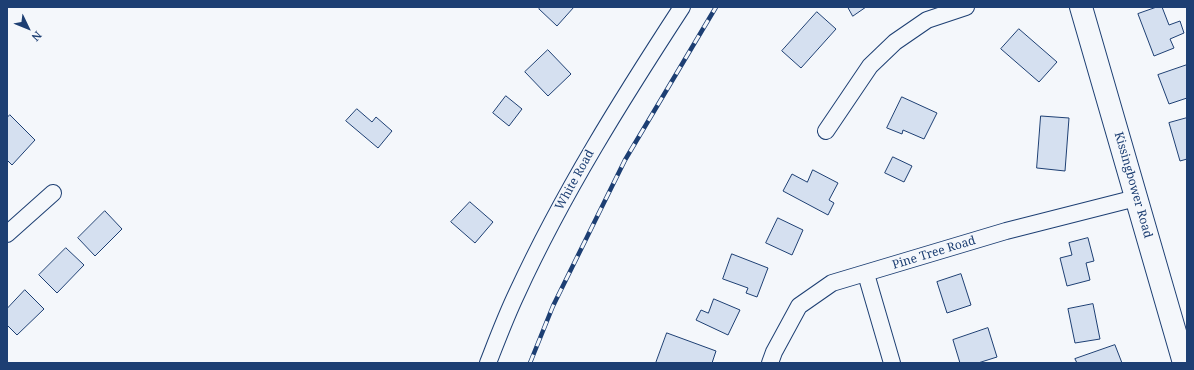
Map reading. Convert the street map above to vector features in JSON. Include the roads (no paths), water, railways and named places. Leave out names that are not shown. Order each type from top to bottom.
[{"type":"street","name":"White Road","points":[[488,363],[517,293],[552,222],[597,142],[682,7]]},
{"type":"street","points":[[826,131],[870,66],[895,42],[927,20],[966,7]]},
{"type":"street","name":"Kissingbower Road","points":[[1081,7],[1184,363]]},
{"type":"street","points":[[7,234],[53,193]]},
{"type":"street","name":"Pine Tree Road","points":[[770,363],[774,352],[799,306],[832,283],[1006,231],[1136,198]]},
{"type":"street","points":[[866,274],[892,363]]},
{"type":"railway","points":[[530,363],[553,306],[625,160],[716,7]]}]
